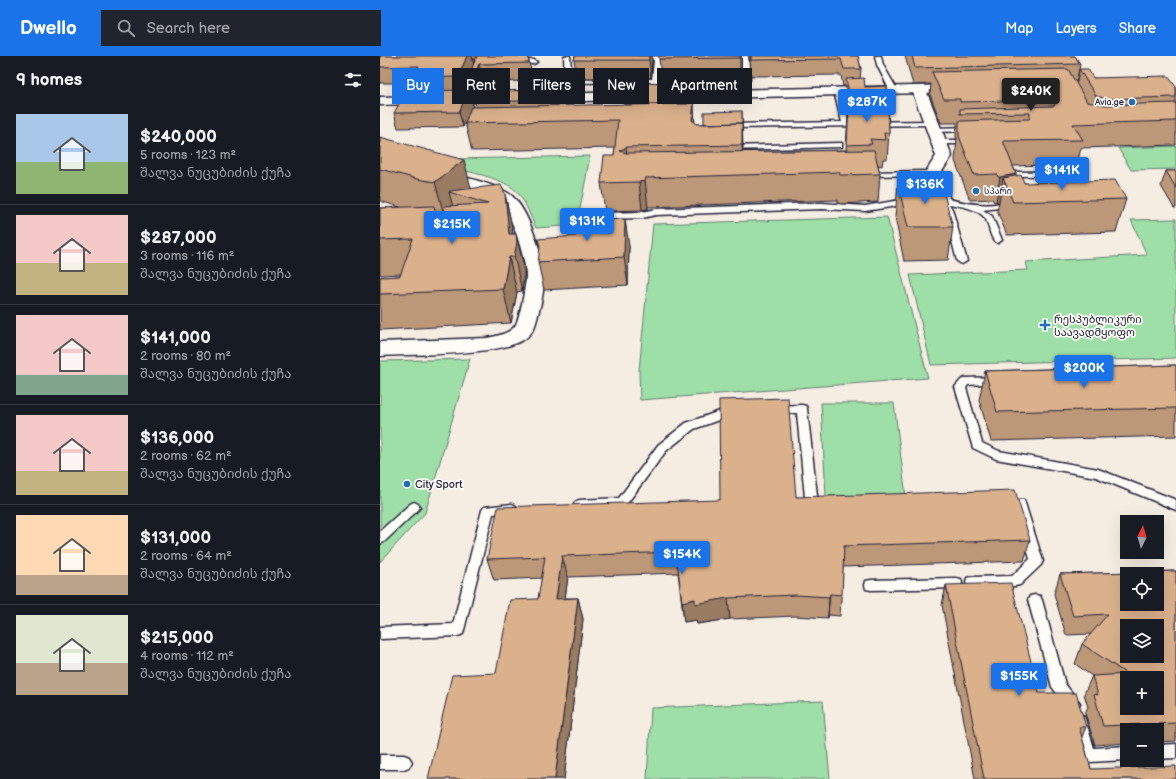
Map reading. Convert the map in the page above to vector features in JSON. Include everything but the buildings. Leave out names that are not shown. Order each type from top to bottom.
[{"type":"main road","points":[[510,98],[620,100],[838,92],[974,89]]},
{"type":"main road","points":[[919,90],[944,156],[933,173],[930,200]]},
{"type":"main road","points":[[381,101],[452,99]]},
{"type":"main road","points":[[380,349],[487,344],[506,340],[518,334],[525,327],[532,300],[537,250],[515,209],[505,198],[492,195],[484,188],[424,172]]},
{"type":"lane","points":[[585,82],[746,80],[745,56],[737,57]]},
{"type":"lane","points":[[878,56],[880,65],[894,91]]},
{"type":"lane","points":[[655,81],[658,57]]},
{"type":"lane","points":[[570,58],[570,68]]},
{"type":"lane","points":[[628,58],[681,58]]},
{"type":"lane","points":[[477,68],[480,62]]},
{"type":"lane","points":[[450,63],[487,62]]},
{"type":"lane","points":[[503,62],[534,62]]},
{"type":"lane","points":[[838,92],[846,125]]},
{"type":"lane","points":[[724,126],[846,125],[934,132],[976,141]]},
{"type":"lane","points":[[934,132],[976,129]]},
{"type":"lane","points":[[722,148],[839,145]]},
{"type":"lane","points":[[857,174],[933,173]]},
{"type":"lane","points":[[604,216],[642,215],[656,212],[822,206],[841,208],[878,207],[901,201],[930,200],[971,206],[996,207],[1020,200],[1014,178],[1018,174],[1074,173]]},
{"type":"lane","points":[[930,200],[948,209],[962,261]]},
{"type":"lane","points":[[971,206],[988,216],[998,240]]},
{"type":"lane","points":[[1012,381],[965,382],[960,387],[977,445],[996,455],[1098,473],[1176,505]]},
{"type":"lane","points":[[766,410],[802,409],[812,508],[827,508]]},
{"type":"lane","points":[[567,506],[622,502],[662,448],[690,426],[729,411],[744,410]]},
{"type":"lane","points":[[972,582],[1015,581],[1037,561],[1020,503],[989,504]]},
{"type":"lane","points":[[380,539],[414,507]]},
{"type":"lane","points":[[380,633],[458,630],[488,510],[528,508]]},
{"type":"lane","points":[[871,585],[956,583]]},
{"type":"lane","points":[[1035,600],[1059,687],[1075,705],[1089,755],[1120,753]]},
{"type":"lane","points":[[1164,752],[1176,751]]},
{"type":"lane","points":[[380,762],[404,762]]},
{"type":"green space","points":[[1176,146],[1176,169],[1131,170],[1118,148]]},
{"type":"green space","points":[[590,156],[577,225],[536,228],[523,200],[517,192],[509,186],[483,175],[409,160]]},
{"type":"green space","points":[[887,217],[928,378],[640,400],[639,371],[653,224]]},
{"type":"green space","points":[[1176,219],[1176,358],[931,365],[910,275],[1028,270],[1026,262],[1147,255],[1131,220]]},
{"type":"green space","name":"City Sport","points":[[470,359],[425,513],[380,562],[380,361]]},
{"type":"green space","points":[[821,403],[894,403],[906,497],[826,496]]},
{"type":"green space","points":[[823,701],[830,779],[647,779],[651,708]]},
{"type":"place","name":"Avia.ge","points":[[1132,102]]},
{"type":"place","name":"სპარი","points":[[976,191]]},
{"type":"place","name":"რესპუბლიკური საავადმყოფო","points":[[1045,325]]},
{"type":"place","name":"City Sport","points":[[407,484]]}]
